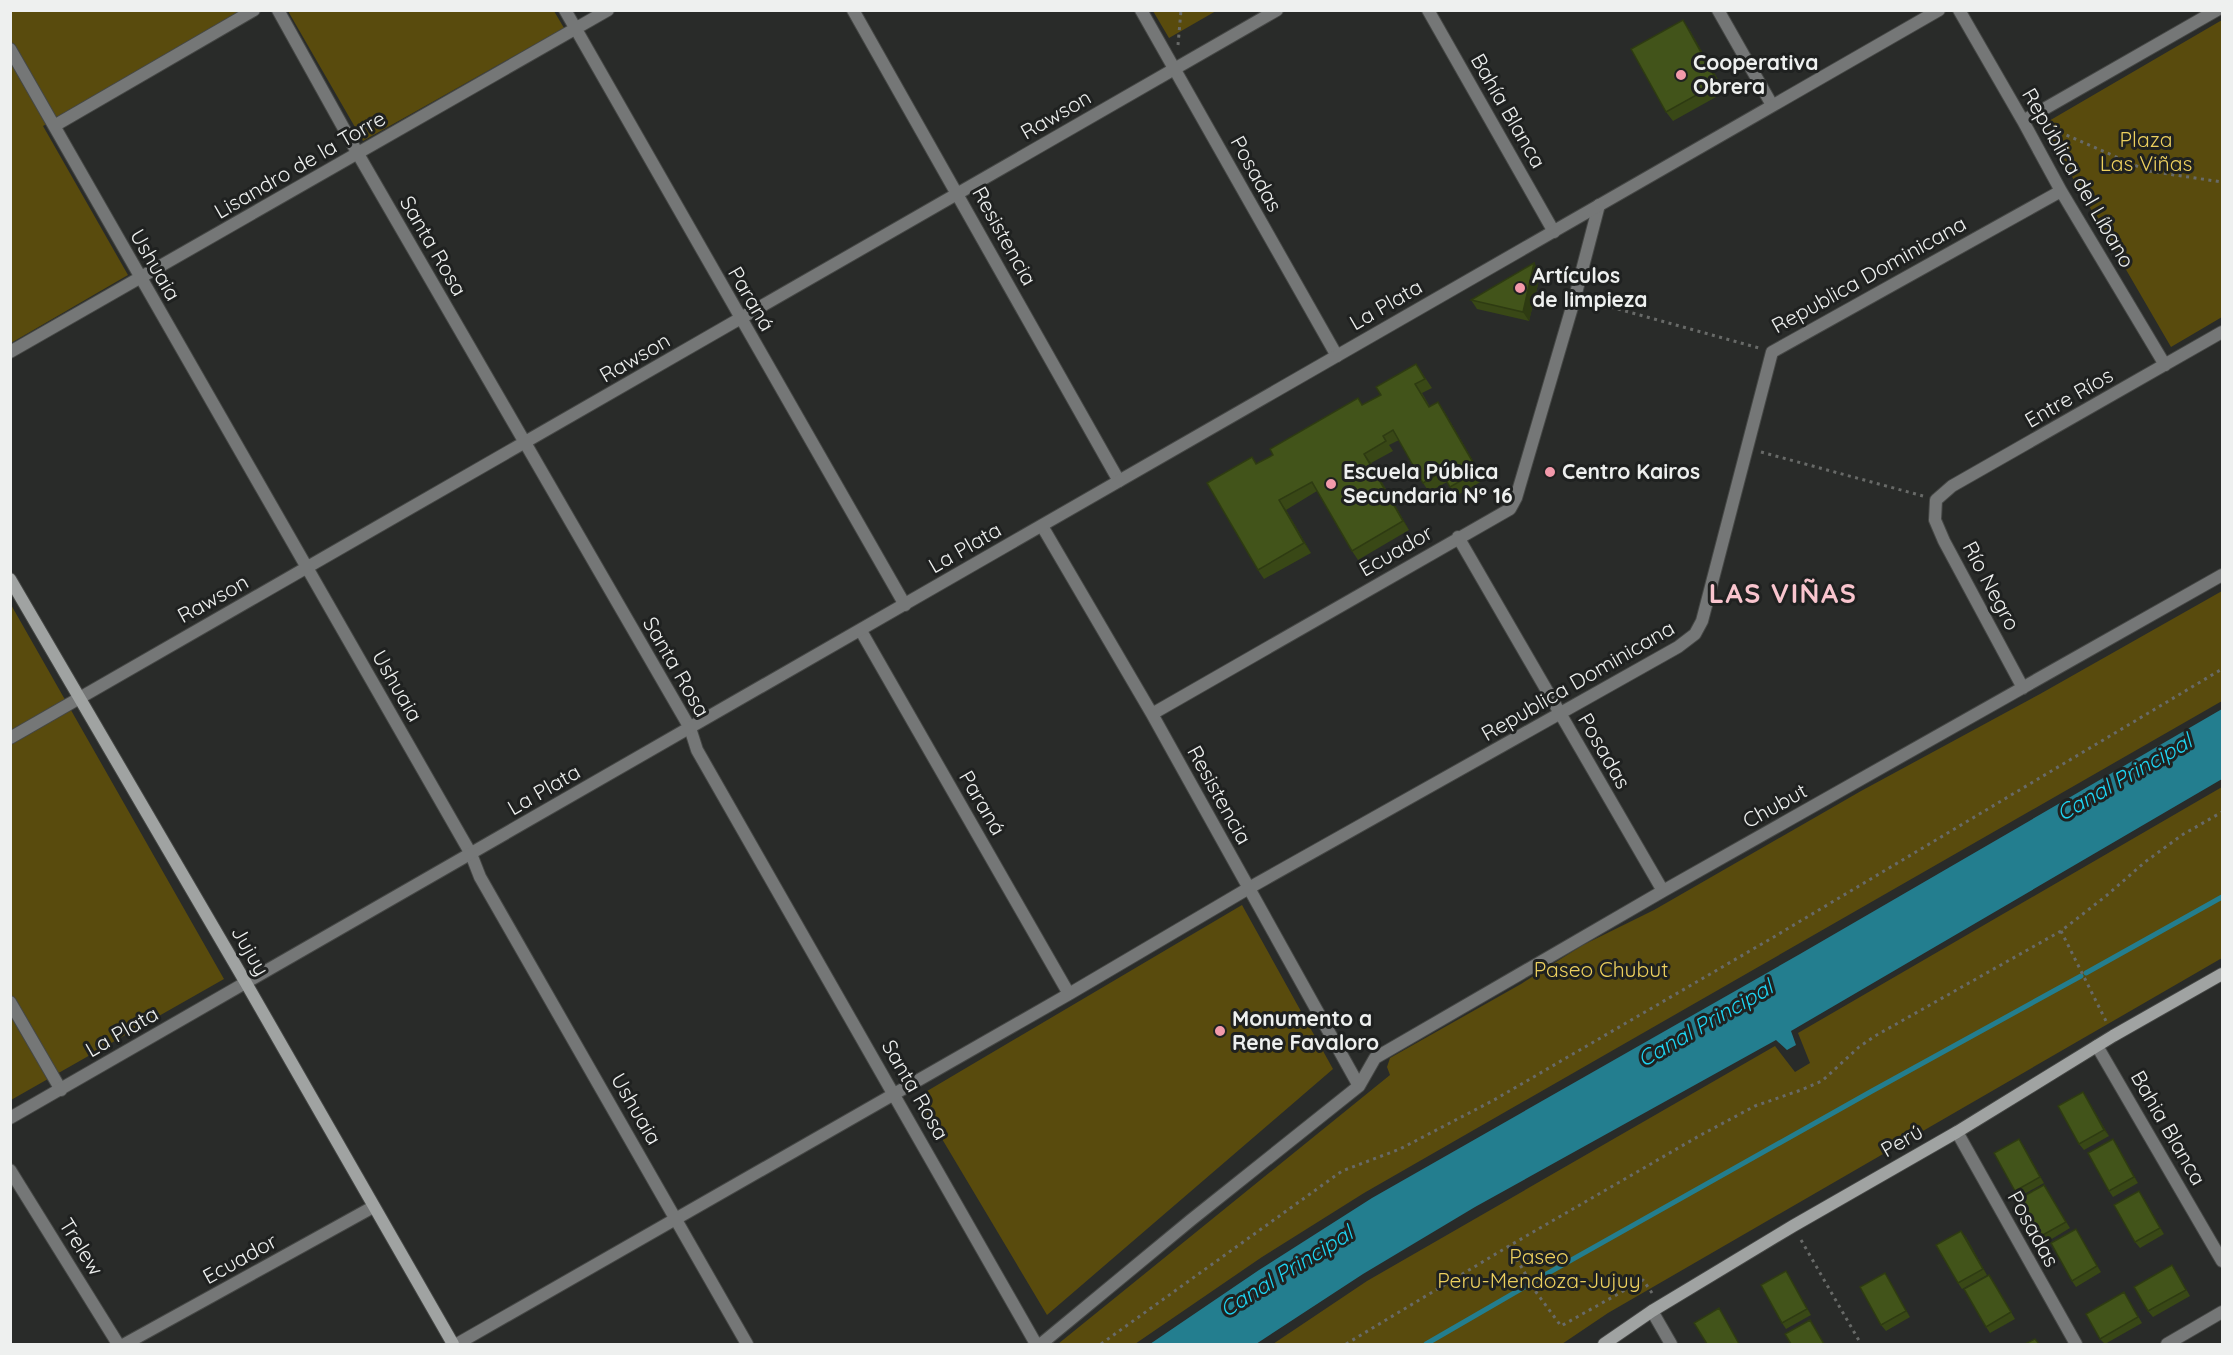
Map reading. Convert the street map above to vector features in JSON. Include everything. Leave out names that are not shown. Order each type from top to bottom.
[{"type":"main road","name":"Jujuy","points":[[10,579],[246,983],[373,1207],[455,1344]]},
{"type":"main road","name":"Perú","points":[[1604,1344],[1656,1309],[1793,1226],[1957,1132],[2113,1036],[2223,974]]},
{"type":"street","points":[[54,126],[254,10]]},
{"type":"street","name":"Santa Rosa","points":[[278,10],[358,154],[690,728],[697,750],[1036,1344]]},
{"type":"street","name":"Paraná","points":[[565,10],[740,320],[905,605]]},
{"type":"street","name":"Lisandro de la Torre","points":[[10,352],[608,10]]},
{"type":"street","name":"Resistencia","points":[[853,10],[1119,481]]},
{"type":"street","name":"Posadas","points":[[1141,10],[1337,356]]},
{"type":"street","name":"Rawson","points":[[10,738],[1277,10]]},
{"type":"street","name":"Bahía Blanca","points":[[1428,10],[1554,232]]},
{"type":"street","points":[[1718,10],[1772,105]]},
{"type":"street","name":"La Plata","points":[[10,1118],[1939,10]]},
{"type":"street","name":"República del Líbano","points":[[1959,10],[2061,191],[2165,365]]},
{"type":"street","points":[[2023,121],[2217,10]]},
{"type":"street","name":"Ushuaia","points":[[10,49],[471,854],[480,877],[747,1344]]},
{"type":"street","name":"Republica Dominicana","points":[[455,1344],[1069,994],[1249,888],[1678,647],[1695,634],[1702,621],[1772,352],[2061,191]]},
{"type":"street","name":"Ecuador","points":[[1152,714],[1510,509],[1516,498],[1575,297],[1599,205]]},
{"type":"street","name":"Entre Ríos","points":[[1936,500],[1952,486],[2223,332]]},
{"type":"street","name":"Río Negro","points":[[1936,500],[1935,520],[1944,541],[2023,688]]},
{"type":"street","name":"Resistencia","points":[[1042,526],[1152,714],[1359,1086]]},
{"type":"street","name":"Posadas","points":[[1458,537],[1663,891]]},
{"type":"street","name":"Chubut","points":[[1359,1086],[1375,1058],[1663,891],[2223,575]]},
{"type":"street","name":"Paraná","points":[[861,631],[1069,994]]},
{"type":"street","points":[[10,1002],[61,1090]]},
{"type":"street","name":"Bahia Blanca","points":[[2097,1046],[2223,1260]]},
{"type":"street","points":[[1041,1344],[1359,1086]]},
{"type":"street","name":"Posadas","points":[[1957,1132],[2076,1344]]},
{"type":"street","name":"Trelew","points":[[10,1170],[118,1344]]},
{"type":"street","name":"Ecuador","points":[[125,1344],[373,1207]]},
{"type":"street","points":[[1656,1309],[1671,1344]]},
{"type":"street","points":[[2167,1344],[2223,1312]]},
{"type":"path","points":[[1175,70],[1181,10]]},
{"type":"path","points":[[2042,125],[2148,171],[2223,182]]},
{"type":"path","points":[[1575,297],[1772,352]]},
{"type":"path","points":[[1746,448],[1936,500]]},
{"type":"path","points":[[1101,1344],[1342,1170],[1400,1149],[1494,1100],[1772,938],[2223,669]]},
{"type":"path","points":[[1346,1344],[1699,1136],[1755,1106],[1822,1081],[1859,1047],[1875,1036],[2061,931],[2145,862],[2182,835],[2223,812]]},
{"type":"path","points":[[2061,931],[2089,983],[2113,1036]]},
{"type":"path","points":[[1793,1226],[1861,1344]]},
{"type":"path","points":[[1509,1246],[1536,1292],[1561,1326],[1643,1280],[1656,1309]]},
{"type":"green space","points":[[11,11],[246,11],[43,126],[128,275],[11,343]]},
{"type":"green space","points":[[288,11],[554,11],[564,28],[363,141]]},
{"type":"green space","points":[[1153,11],[1216,11],[1169,38]]},
{"type":"green space","name":"Plaza Las Viñas","points":[[2222,20],[2222,317],[2171,347],[2042,125]]},
{"type":"green space","name":"Paseo Chubut","points":[[2222,591],[2222,701],[1364,1193],[1262,1257],[1135,1344],[1058,1344],[1390,1075],[1387,1067],[1390,1058],[1521,984],[1583,945],[1654,910],[1861,791],[2040,694]]},
{"type":"green space","points":[[10,603],[224,979],[11,1100],[10,1100]]},
{"type":"green space","name":"Paseo Peru-Mendoza-Jujuy","points":[[2222,787],[2222,958],[1608,1313],[1562,1344],[1273,1344],[1367,1281],[1775,1046],[1795,1072],[1810,1063],[1798,1033]]},
{"type":"green space","points":[[1242,905],[1333,1069],[1047,1315],[917,1097]]},
{"type":"water","name":"Canal Principal","points":[[2222,709],[2222,779],[1791,1031],[1796,1045],[1787,1050],[1776,1040],[1475,1207],[1363,1274],[1256,1344],[1150,1344],[1259,1270],[1372,1198],[1800,954]]},
{"type":"building","name":"Cooperativa Obrera","points":[[1683,20],[1718,83],[1666,112],[1631,49]]},
{"type":"building","points":[[1534,263],[1523,312],[1471,300]]},
{"type":"building","points":[[1416,364],[1425,379],[1415,384],[1429,407],[1438,402],[1478,471],[1450,487],[1441,472],[1423,483],[1393,430],[1383,436],[1386,441],[1364,454],[1403,521],[1352,551],[1312,482],[1279,500],[1304,543],[1258,570],[1207,483],[1252,457],[1256,464],[1273,455],[1270,449],[1358,398],[1362,405],[1381,395],[1376,387]]},
{"type":"building","points":[[2083,1092],[2104,1130],[2079,1144],[2058,1106]]},
{"type":"building","points":[[2019,1139],[2040,1177],[2015,1191],[1994,1153]]},
{"type":"building","points":[[2113,1139],[2134,1177],[2109,1191],[2088,1153]]},
{"type":"building","points":[[2044,1185],[2066,1222],[2041,1236],[2019,1199]]},
{"type":"building","points":[[2139,1191],[2160,1228],[2135,1242],[2114,1205]]},
{"type":"building","points":[[2076,1229],[2097,1266],[2072,1281],[2051,1243]]},
{"type":"building","points":[[1961,1231],[1983,1269],[1958,1283],[1936,1245]]},
{"type":"building","points":[[2172,1265],[2186,1290],[2148,1311],[2134,1287]]},
{"type":"building","points":[[1786,1271],[1807,1309],[1782,1323],[1761,1285]]},
{"type":"building","points":[[1885,1273],[1906,1311],[1881,1325],[1860,1287]]},
{"type":"building","points":[[1989,1275],[2011,1312],[1986,1327],[1964,1289]]},
{"type":"building","points":[[2124,1292],[2138,1317],[2100,1339],[2086,1314]]},
{"type":"building","points":[[1719,1308],[1739,1344],[1707,1344],[1694,1323]]},
{"type":"building","points":[[1810,1320],[1824,1344],[1791,1344],[1785,1334]]},
{"type":"building","points":[[2035,1339],[2039,1344],[2025,1344]]},
{"type":"waterway","points":[[2086,973],[2222,897]]},
{"type":"waterway","points":[[1534,1281],[2081,976]]},
{"type":"waterway","points":[[1426,1344],[1528,1285]]},
{"type":"place","name":"Cooperativa Obrera","points":[[1681,75]]},
{"type":"place","name":"Artículos de limpieza","points":[[1520,288]]},
{"type":"place","name":"Centro Kairos","points":[[1550,472]]},
{"type":"place","name":"Escuela Pública Secundaria N° 16","points":[[1331,484]]},
{"type":"place","name":"Monumento a Rene Favaloro","points":[[1220,1031]]},
{"type":"district","name":"LAS VIÑAS","points":[[1783,594]]}]
